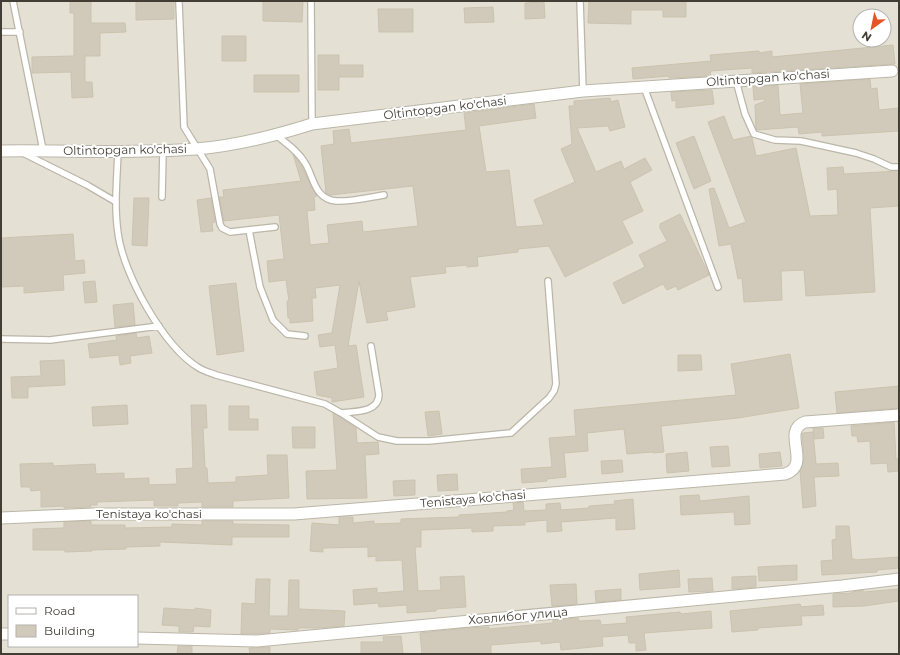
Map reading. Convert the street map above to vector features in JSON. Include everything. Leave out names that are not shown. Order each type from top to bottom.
[{"type":"street","name":"Oltintopgan ko'chasi","points":[[1,151],[196,149],[252,141],[312,124],[583,91],[892,71]]},
{"type":"street","name":"Tenistaya ko'chasi","points":[[1,518],[94,514],[294,514],[785,474],[792,472],[796,467],[795,433],[799,424],[805,422],[899,415]]},
{"type":"street","name":"Ховлибог улица","points":[[138,638],[257,641],[842,586],[899,579]]},
{"type":"lane","points":[[13,1],[43,150]]},
{"type":"lane","points":[[311,1],[312,124]]},
{"type":"lane","points":[[580,1],[583,91]]},
{"type":"lane","points":[[180,3],[184,127],[196,149],[210,169],[222,228],[230,232],[275,227]]},
{"type":"lane","points":[[1,32],[20,32]]},
{"type":"lane","points":[[736,80],[745,114],[754,134],[775,140],[801,141],[856,152],[891,167],[899,166]]},
{"type":"lane","points":[[644,87],[718,287]]},
{"type":"lane","points":[[276,135],[291,146],[305,163],[315,187],[324,198],[336,201],[384,195]]},
{"type":"lane","points":[[162,150],[162,197]]},
{"type":"lane","points":[[19,151],[87,185],[116,202]]},
{"type":"lane","points":[[118,151],[116,202],[118,234],[123,260],[139,294],[159,326],[184,356],[200,369],[216,375],[325,404],[378,437],[397,441],[429,441],[510,433],[549,398],[554,391],[556,384],[548,281]]},
{"type":"lane","points":[[249,230],[260,287],[273,320],[287,334],[305,336]]},
{"type":"lane","points":[[1,338],[50,340],[159,326]]},
{"type":"lane","points":[[341,413],[371,408],[379,401],[371,346]]},
{"type":"shaded area","points":[[1,1],[899,1],[899,654],[1,654]]},
{"type":"building","points":[[70,1],[91,1],[91,23],[125,23],[126,32],[100,33],[100,56],[85,56],[85,82],[92,82],[93,97],[72,98],[71,72],[32,73],[32,57],[74,56],[74,13],[70,13]]},
{"type":"building","points":[[136,1],[174,1],[174,19],[136,20]]},
{"type":"building","points":[[263,1],[303,1],[302,22],[263,21]]},
{"type":"building","points":[[589,1],[686,1],[686,17],[663,17],[663,10],[631,10],[631,24],[588,23]]},
{"type":"building","points":[[544,2],[545,18],[525,19],[525,3]]},
{"type":"building","points":[[493,7],[494,22],[465,23],[464,8]]},
{"type":"building","points":[[378,9],[413,9],[413,32],[379,32]]},
{"type":"building","points":[[222,36],[246,36],[246,61],[222,61]]},
{"type":"building","points":[[892,45],[895,64],[752,73],[752,68],[710,71],[711,76],[669,78],[669,76],[633,79],[632,68],[711,61],[710,55],[772,51],[772,57],[863,48],[892,48]]},
{"type":"building","points":[[318,55],[339,55],[339,65],[363,65],[363,77],[339,77],[339,90],[318,90]]},
{"type":"building","points":[[254,75],[299,75],[299,92],[254,92]]},
{"type":"building","points":[[870,79],[871,89],[877,88],[879,110],[899,108],[899,131],[822,136],[822,132],[799,134],[798,127],[756,129],[755,105],[765,101],[764,99],[754,100],[753,87],[778,85],[780,115],[803,113],[800,84]]},
{"type":"building","points":[[712,90],[714,104],[676,108],[676,100],[672,101],[671,92]]},
{"type":"building","points":[[610,98],[611,102],[618,100],[625,127],[610,131],[608,126],[577,128],[596,172],[621,161],[624,169],[645,158],[652,170],[630,182],[643,211],[622,221],[633,243],[565,277],[549,246],[518,249],[518,252],[477,257],[478,266],[467,267],[467,265],[445,267],[446,273],[410,277],[415,307],[386,312],[388,320],[367,323],[359,281],[348,346],[356,345],[364,397],[332,402],[332,398],[317,395],[314,372],[338,368],[335,345],[320,347],[318,335],[332,333],[340,285],[315,288],[316,298],[312,298],[313,321],[290,323],[290,318],[288,318],[287,301],[289,301],[286,280],[269,282],[267,261],[284,259],[279,215],[224,221],[219,197],[224,197],[223,190],[301,181],[293,154],[301,165],[317,196],[314,197],[315,210],[307,211],[310,245],[329,243],[327,225],[362,221],[363,232],[418,226],[413,186],[330,195],[326,193],[321,146],[334,144],[333,131],[349,129],[351,143],[466,130],[464,113],[534,104],[536,118],[479,126],[486,172],[509,170],[516,227],[544,225],[534,200],[575,182],[561,149],[572,144],[569,106],[574,106],[574,101]]},
{"type":"building","points":[[724,116],[733,140],[751,136],[756,156],[796,148],[810,216],[838,215],[837,189],[828,190],[827,168],[843,167],[844,174],[899,171],[899,206],[870,208],[875,292],[806,296],[804,270],[781,271],[782,300],[744,302],[742,278],[738,279],[731,244],[719,246],[709,189],[714,188],[729,228],[746,222],[708,122]]},
{"type":"building","points":[[694,136],[711,181],[694,189],[676,143]]},
{"type":"building","points":[[134,198],[149,198],[147,246],[132,245]]},
{"type":"building","points":[[211,198],[215,222],[212,223],[213,231],[201,232],[197,200]]},
{"type":"building","points":[[680,214],[709,275],[678,290],[676,286],[667,290],[663,284],[623,304],[613,283],[645,267],[639,255],[667,241],[660,228],[660,224]]},
{"type":"building","points":[[73,234],[75,261],[84,260],[85,273],[63,275],[64,290],[24,293],[24,286],[1,287],[1,238]]},
{"type":"building","points":[[95,281],[97,302],[85,303],[83,282]]},
{"type":"building","points":[[236,283],[244,351],[217,355],[209,286]]},
{"type":"building","points":[[133,303],[135,325],[115,327],[113,305]]},
{"type":"building","points":[[136,333],[137,338],[149,336],[152,353],[130,356],[131,363],[120,365],[119,355],[90,358],[88,344],[117,340],[116,336]]},
{"type":"building","points":[[790,354],[799,408],[738,418],[661,426],[664,452],[627,454],[624,429],[587,433],[588,451],[564,453],[566,477],[547,479],[547,481],[522,483],[521,469],[552,467],[549,438],[576,436],[574,410],[736,395],[731,364]]},
{"type":"building","points":[[678,355],[701,355],[702,370],[678,371]]},
{"type":"building","points":[[64,360],[65,385],[28,387],[28,398],[12,398],[11,377],[41,376],[40,361]]},
{"type":"building","points":[[899,386],[899,408],[837,413],[835,392]]},
{"type":"building","points":[[127,405],[128,424],[93,426],[92,407]]},
{"type":"building","points":[[191,405],[206,405],[207,428],[203,428],[205,468],[207,468],[208,483],[236,482],[236,477],[268,475],[267,455],[287,455],[289,498],[233,501],[233,507],[202,507],[202,502],[178,503],[178,506],[154,506],[154,500],[97,502],[97,505],[90,505],[91,507],[64,508],[64,506],[41,507],[41,490],[31,491],[30,487],[21,487],[20,464],[53,463],[53,466],[95,464],[96,474],[124,473],[124,479],[149,478],[149,485],[177,484],[176,469],[193,468]]},
{"type":"building","points":[[229,406],[249,406],[249,419],[258,419],[258,430],[229,430]]},
{"type":"building","points":[[439,411],[442,434],[428,436],[425,412]]},
{"type":"building","points":[[333,413],[356,428],[357,443],[378,442],[379,454],[365,455],[367,498],[307,499],[306,471],[337,470]]},
{"type":"building","points":[[894,422],[896,459],[899,459],[899,471],[888,472],[887,463],[871,464],[870,441],[858,442],[857,436],[852,436],[851,426]]},
{"type":"building","points":[[292,427],[315,427],[315,448],[293,448]]},
{"type":"building","points":[[813,428],[823,428],[824,438],[814,439]]},
{"type":"building","points":[[813,432],[816,464],[838,463],[839,476],[814,477],[816,506],[803,508],[800,471],[804,457],[802,434]]},
{"type":"building","points":[[728,446],[730,466],[712,467],[710,447]]},
{"type":"building","points":[[687,452],[689,471],[667,473],[666,454]]},
{"type":"building","points":[[780,452],[782,466],[760,468],[759,454]]},
{"type":"building","points":[[622,460],[623,472],[602,474],[601,461]]},
{"type":"building","points":[[457,474],[458,490],[438,491],[437,475]]},
{"type":"building","points":[[415,480],[415,495],[394,496],[393,481]]},
{"type":"building","points":[[699,495],[700,501],[749,496],[750,524],[735,525],[734,512],[681,515],[680,496]]},
{"type":"building","points":[[633,499],[635,529],[616,530],[616,518],[561,522],[562,531],[547,532],[547,520],[525,522],[525,525],[493,526],[493,531],[472,532],[472,528],[421,530],[421,547],[415,547],[418,591],[441,590],[440,577],[464,576],[466,607],[407,613],[407,605],[379,607],[378,603],[354,605],[353,590],[377,588],[377,593],[404,591],[402,560],[376,561],[376,556],[368,557],[368,547],[323,548],[323,552],[310,551],[312,523],[339,525],[339,517],[353,517],[353,523],[374,521],[374,524],[401,523],[401,519],[459,517],[459,515],[507,512],[514,510],[513,503],[523,502],[524,511],[546,510],[546,504],[560,503],[561,510],[589,508],[589,506],[615,504],[614,501]]},
{"type":"building","points":[[91,521],[91,525],[125,525],[125,528],[172,527],[172,524],[202,525],[202,521],[233,521],[233,524],[289,525],[289,537],[232,537],[232,545],[160,542],[160,546],[126,547],[126,549],[65,552],[65,550],[33,550],[33,529],[64,528],[64,522]]},
{"type":"building","points":[[836,526],[849,526],[852,559],[899,557],[899,568],[877,570],[877,572],[822,575],[821,561],[833,560],[832,540],[836,539]]},
{"type":"building","points":[[797,565],[797,580],[759,581],[758,567]]},
{"type":"building","points":[[679,570],[680,587],[640,590],[639,574]]},
{"type":"building","points":[[756,576],[756,587],[732,589],[732,577]]},
{"type":"building","points":[[712,578],[713,591],[689,592],[688,579]]},
{"type":"building","points":[[256,579],[270,579],[269,616],[288,616],[289,580],[299,580],[299,609],[345,611],[344,626],[298,628],[298,630],[270,629],[270,633],[241,634],[242,603],[255,604]]},
{"type":"building","points":[[576,584],[577,604],[552,606],[550,585]]},
{"type":"building","points":[[621,589],[621,600],[596,602],[595,591]]},
{"type":"building","points":[[899,589],[899,601],[864,606],[833,607],[833,594],[852,593],[863,590],[863,592]]},
{"type":"building","points":[[800,604],[801,607],[823,605],[824,615],[801,616],[802,625],[758,628],[758,630],[732,632],[730,611]]},
{"type":"building","points":[[164,608],[195,610],[195,608],[211,610],[210,627],[194,626],[193,632],[179,632],[179,626],[162,625]]},
{"type":"building","points":[[711,611],[712,628],[644,633],[646,650],[636,651],[636,643],[629,643],[628,635],[602,637],[603,646],[561,650],[560,642],[541,644],[541,641],[491,645],[491,654],[422,654],[420,633],[467,628],[489,627],[489,629],[553,623],[553,620],[578,618],[579,621],[600,620],[601,625],[627,623],[626,617]]},
{"type":"building","points":[[401,636],[403,654],[361,654],[361,642],[384,642],[383,637]]},
{"type":"building","points":[[178,646],[192,646],[192,654],[177,654]]},
{"type":"building","points":[[270,647],[270,654],[250,654],[249,648]]}]
